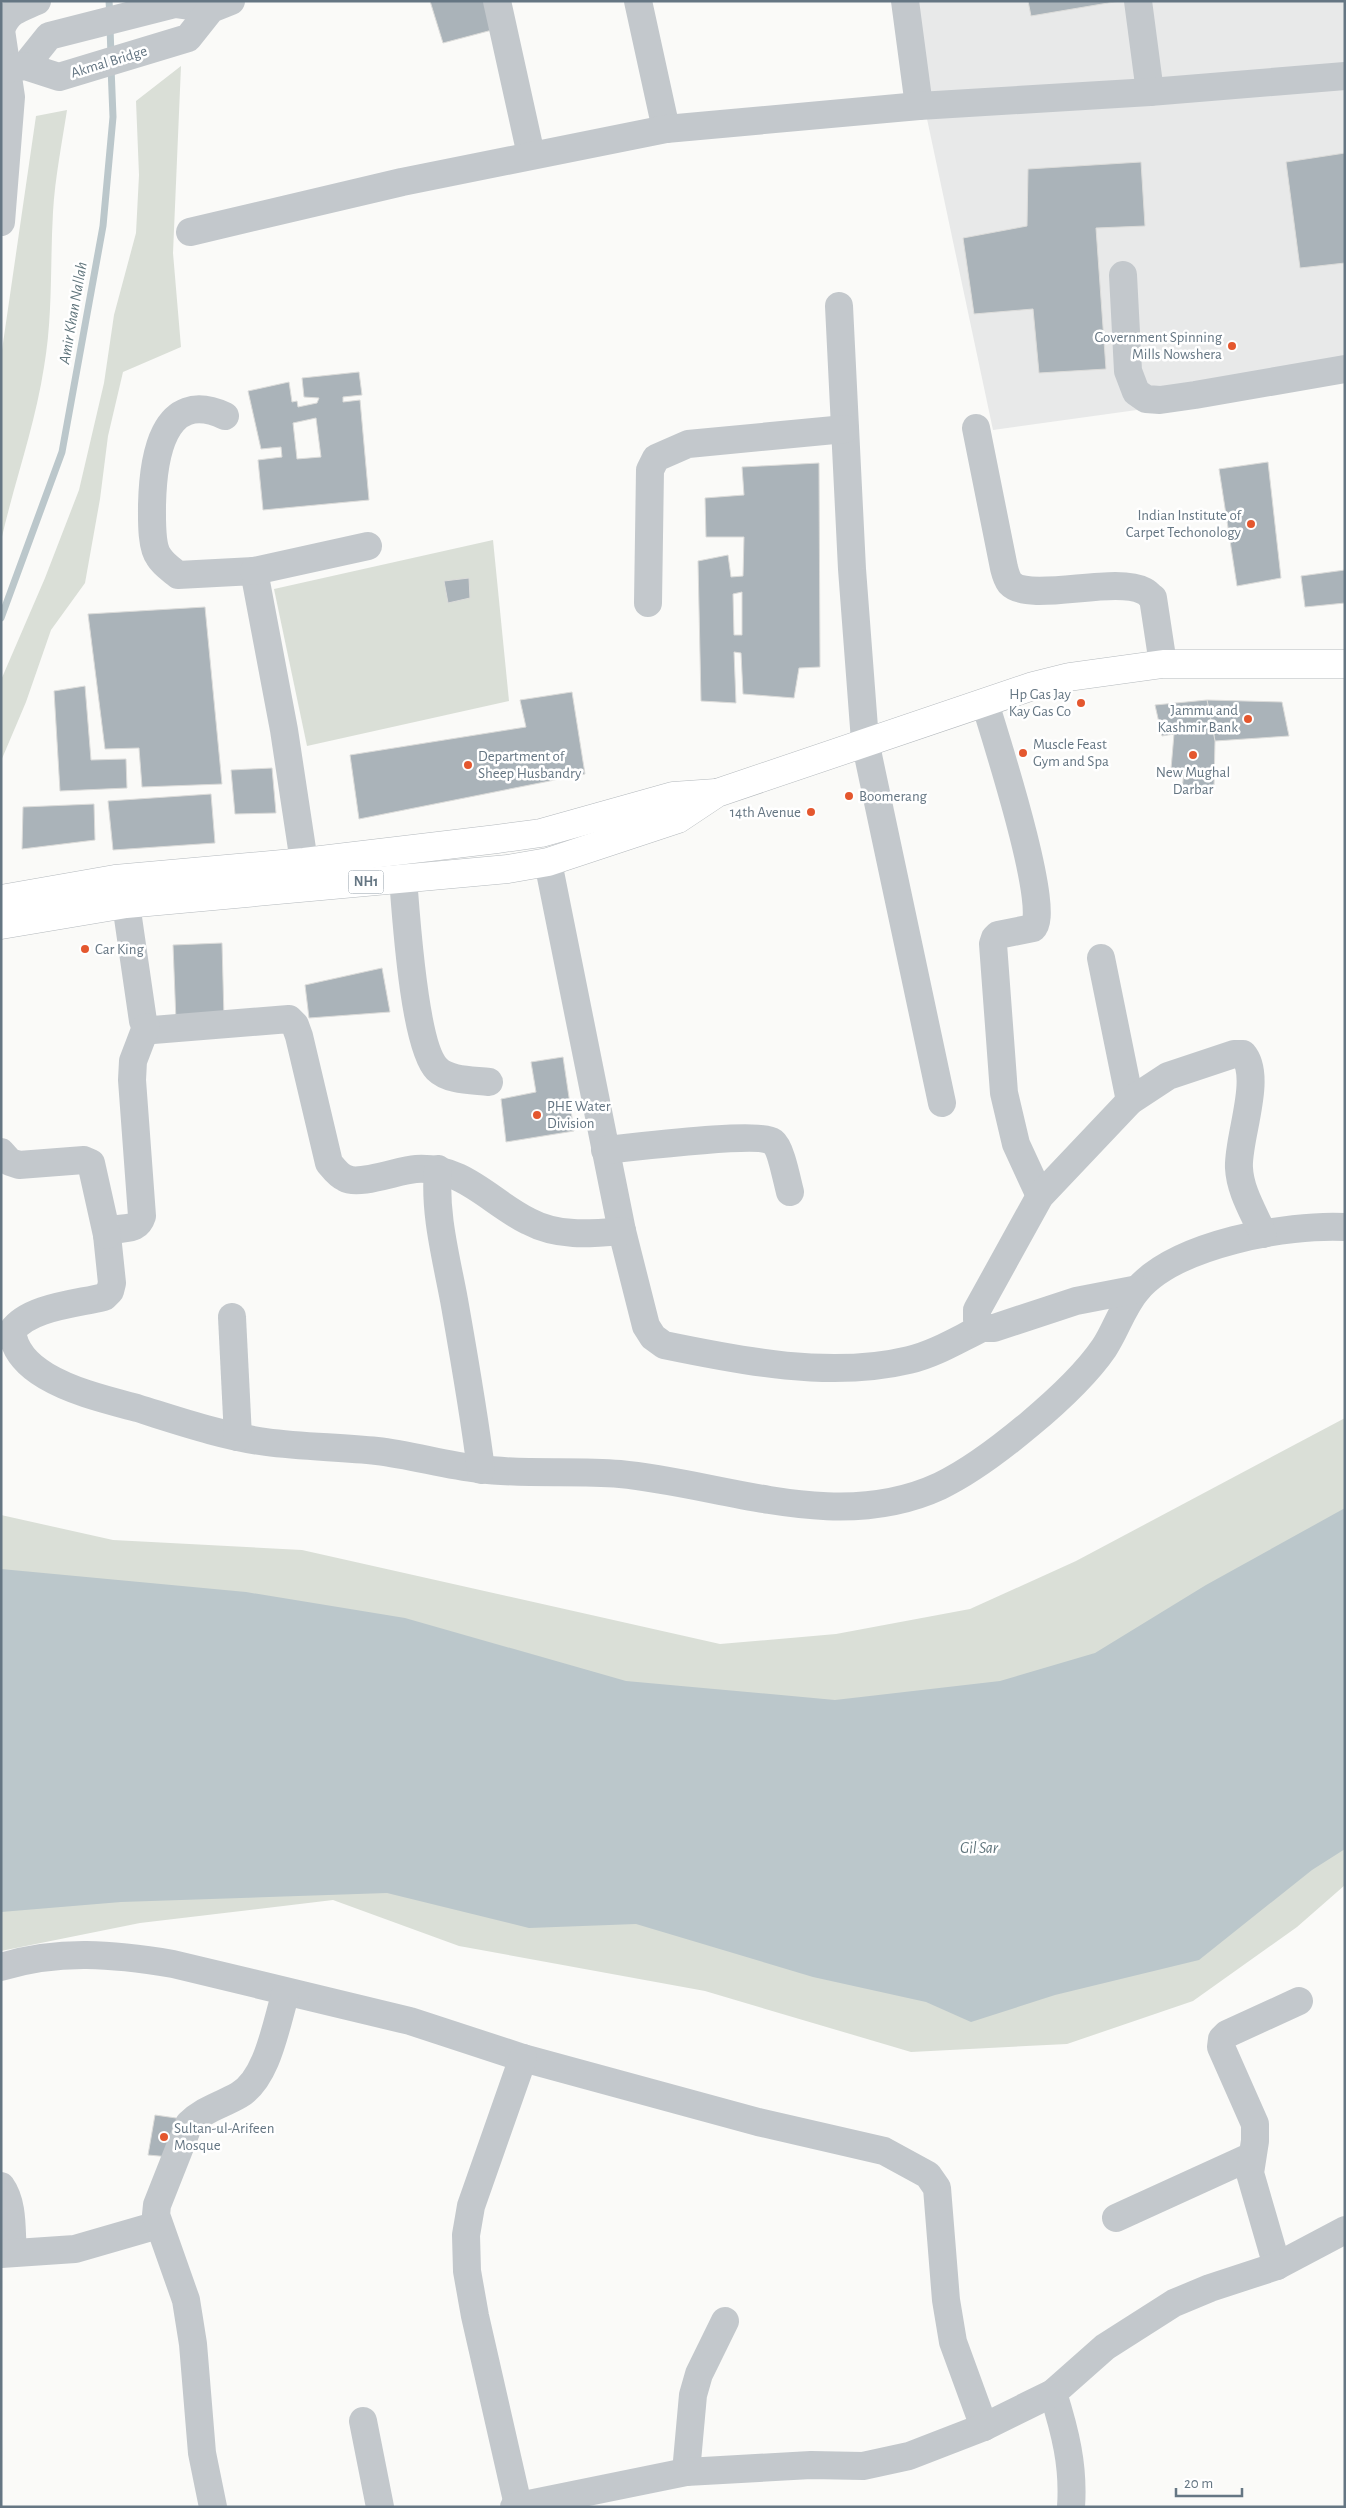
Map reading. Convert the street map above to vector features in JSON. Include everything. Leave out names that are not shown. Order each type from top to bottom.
[{"type":"highway","name":"NH1","points":[[1,925],[126,904],[508,869],[548,862],[678,819],[718,793],[1032,686],[1069,677],[1163,664],[1345,664]]},
{"type":"highway","name":"NH1","points":[[1,899],[115,879],[443,847],[541,833],[673,796],[718,793]]},
{"type":"highway","points":[[304,862],[305,888]]},
{"type":"street","points":[[1,222],[11,97],[10,69],[1,30],[6,17],[16,10],[37,1]]},
{"type":"street","points":[[497,1],[531,156]]},
{"type":"street","points":[[638,1],[666,128]]},
{"type":"street","points":[[904,1],[919,106]]},
{"type":"street","points":[[1138,1],[1150,92]]},
{"type":"street","points":[[10,69],[49,36],[174,4],[221,5]]},
{"type":"street","name":"Akmal Bridge","points":[[10,69],[60,77],[188,38],[221,5]]},
{"type":"street","points":[[190,232],[402,182],[666,128],[919,106],[1150,92],[1345,76]]},
{"type":"street","points":[[1123,275],[1128,371],[1136,392],[1146,399],[1160,400],[1195,395],[1345,369]]},
{"type":"street","points":[[839,306],[852,569],[866,741],[942,1102]]},
{"type":"street","points":[[225,416],[210,408],[187,410],[170,422],[159,444],[152,483],[152,526],[158,556],[178,575],[254,571],[368,546]]},
{"type":"street","points":[[976,428],[1004,568],[1010,583],[1020,589],[1037,590],[1119,586],[1143,590],[1152,598],[1163,664]]},
{"type":"street","points":[[648,603],[650,470],[656,458],[688,444],[845,429]]},
{"type":"street","points":[[254,571],[284,730],[304,862]]},
{"type":"street","points":[[985,703],[1009,781],[1035,890],[1038,915],[1037,925],[1033,928],[998,935],[993,944],[1004,1093],[1016,1144],[1040,1196]]},
{"type":"street","points":[[548,862],[622,1231],[646,1326],[653,1337],[664,1345],[745,1362],[834,1368],[874,1367],[911,1360],[982,1328],[994,1328],[1076,1301],[1138,1289]]},
{"type":"street","points":[[403,878],[413,981],[426,1050],[438,1070],[454,1078],[489,1082]]},
{"type":"street","points":[[115,879],[126,904],[143,1021],[146,1027],[153,1030],[275,1018],[289,1019],[295,1025],[299,1036],[329,1163],[336,1172],[347,1180],[358,1180],[415,1169],[438,1169],[473,1184],[528,1221],[558,1232],[586,1234],[622,1231]]},
{"type":"street","points":[[1101,958],[1130,1101]]},
{"type":"street","points":[[107,1235],[110,1231],[118,1228],[135,1227],[140,1223],[142,1216],[132,1080],[133,1060],[146,1027]]},
{"type":"street","points":[[982,1328],[977,1320],[977,1310],[1040,1196],[1130,1101],[1168,1076],[1216,1059],[1242,1054],[1247,1059],[1249,1069],[1249,1109],[1238,1156],[1239,1171],[1242,1187],[1263,1234]]},
{"type":"street","points":[[605,1150],[763,1139],[772,1142],[778,1149],[790,1192]]},
{"type":"street","points":[[1,1152],[10,1162],[18,1164],[84,1160],[91,1163],[107,1235],[112,1283],[110,1291],[104,1297],[36,1313],[19,1322],[12,1331],[13,1344],[29,1364],[60,1384],[238,1437],[290,1445],[379,1451],[481,1470],[617,1474],[674,1481],[760,1500],[797,1505],[879,1504],[912,1496],[940,1486],[975,1466],[1070,1387],[1106,1345],[1120,1316],[1138,1289],[1165,1267],[1196,1254],[1263,1234],[1324,1226],[1345,1227]]},
{"type":"street","points":[[438,1169],[436,1192],[441,1231],[473,1401],[481,1470]]},
{"type":"street","points":[[232,1317],[238,1437]]},
{"type":"street","points":[[1,1968],[23,1960],[57,1954],[134,1957],[173,1964],[410,2021],[523,2058],[758,2122],[884,2151],[911,2164],[928,2175],[937,2188],[952,2342],[984,2427]]},
{"type":"street","points":[[213,2507],[202,2453],[193,2344],[186,2300],[158,2225],[157,2204],[189,2124],[198,2116],[239,2096],[252,2086],[262,2070],[286,1992]]},
{"type":"street","points":[[1277,2266],[1253,2189],[1250,2173],[1255,2141],[1255,2124],[1222,2047],[1222,2039],[1226,2034],[1299,2001]]},
{"type":"street","points":[[523,2058],[471,2206],[466,2235],[467,2271],[475,2316],[516,2506],[587,2499],[686,2472],[812,2465],[863,2466],[909,2456],[984,2427],[1053,2393],[1105,2347],[1174,2304],[1210,2288],[1277,2266],[1345,2230]]},
{"type":"street","points":[[1116,2218],[1252,2156]]},
{"type":"street","points":[[1,2186],[6,2192],[9,2207],[7,2253],[75,2249],[158,2225]]},
{"type":"street","points":[[686,2472],[693,2394],[699,2374],[725,2321]]},
{"type":"street","points":[[1053,2393],[1068,2439],[1072,2491],[1071,2507]]},
{"type":"street","points":[[362,2421],[380,2507]]},
{"type":"shaded area","points":[[902,1],[1345,1],[1345,381],[993,430]]},
{"type":"shaded area","points":[[181,66],[173,253],[181,347],[123,372],[108,436],[100,499],[85,583],[51,630],[26,702],[1,761],[1,680],[45,578],[79,490],[104,383],[114,315],[136,233],[139,175],[136,101]]},
{"type":"shaded area","points":[[67,110],[54,199],[47,348],[30,433],[1,541],[1,357],[36,116]]},
{"type":"shaded area","points":[[493,540],[509,701],[307,746],[274,589]]},
{"type":"shaded area","name":"Gil Sar","points":[[1345,1418],[1345,1885],[1297,1927],[1193,2001],[1067,2044],[911,2052],[705,1991],[459,1946],[333,1900],[140,1923],[1,1951],[1,1515],[113,1540],[302,1550],[720,1644],[836,1634],[970,1609],[1076,1561]]},
{"type":"water","name":"Gil Sar","points":[[1345,1508],[1345,1849],[1312,1870],[1199,1960],[1055,1995],[971,2022],[926,2002],[813,1977],[636,1924],[529,1928],[387,1893],[121,1902],[1,1912],[1,1569],[246,1592],[405,1618],[626,1681],[835,1700],[1000,1681],[1095,1653],[1206,1585]]},
{"type":"building","points":[[430,1],[490,1],[496,29],[443,43]]},
{"type":"building","points":[[1028,1],[1120,1],[1031,16]]},
{"type":"building","points":[[1345,153],[1345,263],[1300,268],[1286,162]]},
{"type":"building","points":[[1141,162],[1145,226],[1096,228],[1106,369],[1039,373],[1033,309],[974,314],[963,238],[1027,226],[1028,169]]},
{"type":"building","points":[[359,372],[362,395],[343,397],[343,402],[360,400],[369,500],[263,510],[258,460],[282,457],[281,447],[261,449],[248,391],[289,382],[292,402],[297,401],[298,407],[317,403],[319,398],[304,397],[302,378]],"holes":[[[316,418],[321,457],[297,459],[293,423]]]},
{"type":"building","name":"Indian Institute of Carpet Techonology","points":[[1268,462],[1281,578],[1237,586],[1219,469]]},
{"type":"building","points":[[819,463],[820,667],[799,668],[794,698],[743,694],[741,653],[734,652],[736,703],[701,701],[698,561],[728,555],[731,577],[743,576],[744,537],[706,537],[705,498],[744,495],[742,467]],"holes":[[[742,592],[742,635],[734,635],[733,594]]]},
{"type":"building","points":[[1345,570],[1345,603],[1305,607],[1301,576]]},
{"type":"building","points":[[469,578],[470,598],[448,603],[444,581]]},
{"type":"building","points":[[205,607],[222,784],[142,787],[139,748],[105,749],[88,614]]},
{"type":"building","points":[[85,686],[91,760],[126,759],[127,788],[60,791],[54,691]]},
{"type":"building","name":"Department of Sheep Husbandry","points":[[572,692],[585,774],[359,819],[350,755],[526,727],[520,700]]},
{"type":"building","name":"Jammu and Kashmir Bank","points":[[1207,700],[1282,702],[1289,736],[1215,741]]},
{"type":"building","name":"New Mughal Darbar","points":[[1207,700],[1215,741],[1214,787],[1182,790],[1184,771],[1171,769],[1174,734],[1162,736],[1155,705]]},
{"type":"building","points":[[272,768],[276,813],[235,814],[231,770]]},
{"type":"building","points":[[211,794],[215,843],[113,850],[108,801]]},
{"type":"building","points":[[94,804],[95,840],[22,849],[23,807]]},
{"type":"building","points":[[222,943],[224,1018],[176,1021],[173,945]]},
{"type":"building","points":[[382,968],[390,1012],[309,1018],[305,985]]},
{"type":"building","name":"PHE Water Division","points":[[563,1057],[574,1131],[506,1142],[501,1099],[536,1092],[531,1062]]},
{"type":"building","name":"Sultan-ul-Arifeen Mosque","points":[[155,2115],[183,2119],[170,2157],[148,2155]]},
{"type":"waterway","name":"Amir Khan Nallah","points":[[109,1],[110,16]]},
{"type":"waterway","name":"Amir Khan Nallah","points":[[110,27],[111,56]]},
{"type":"waterway","name":"Amir Khan Nallah","points":[[1,618],[62,452],[103,226],[113,117],[111,67]]},
{"type":"place","name":"Government Spinning Mills Nowshera","points":[[1232,346]]},
{"type":"place","name":"Indian Institute of Carpet Techonology","points":[[1251,524]]},
{"type":"place","name":"Hp Gas Jay Kay Gas Co","points":[[1081,703]]},
{"type":"place","name":"Jammu and Kashmir Bank","points":[[1248,719]]},
{"type":"place","name":"Muscle Feast Gym and Spa","points":[[1023,753]]},
{"type":"place","name":"New Mughal Darbar","points":[[1193,755]]},
{"type":"place","name":"Department of Sheep Husbandry","points":[[468,765]]},
{"type":"place","name":"Boomerang","points":[[849,796]]},
{"type":"place","name":"14th Avenue","points":[[811,812]]},
{"type":"place","name":"Car King","points":[[85,949]]},
{"type":"place","name":"PHE Water Division","points":[[537,1115]]},
{"type":"place","name":"Sultan-ul-Arifeen Mosque","points":[[164,2137]]}]
